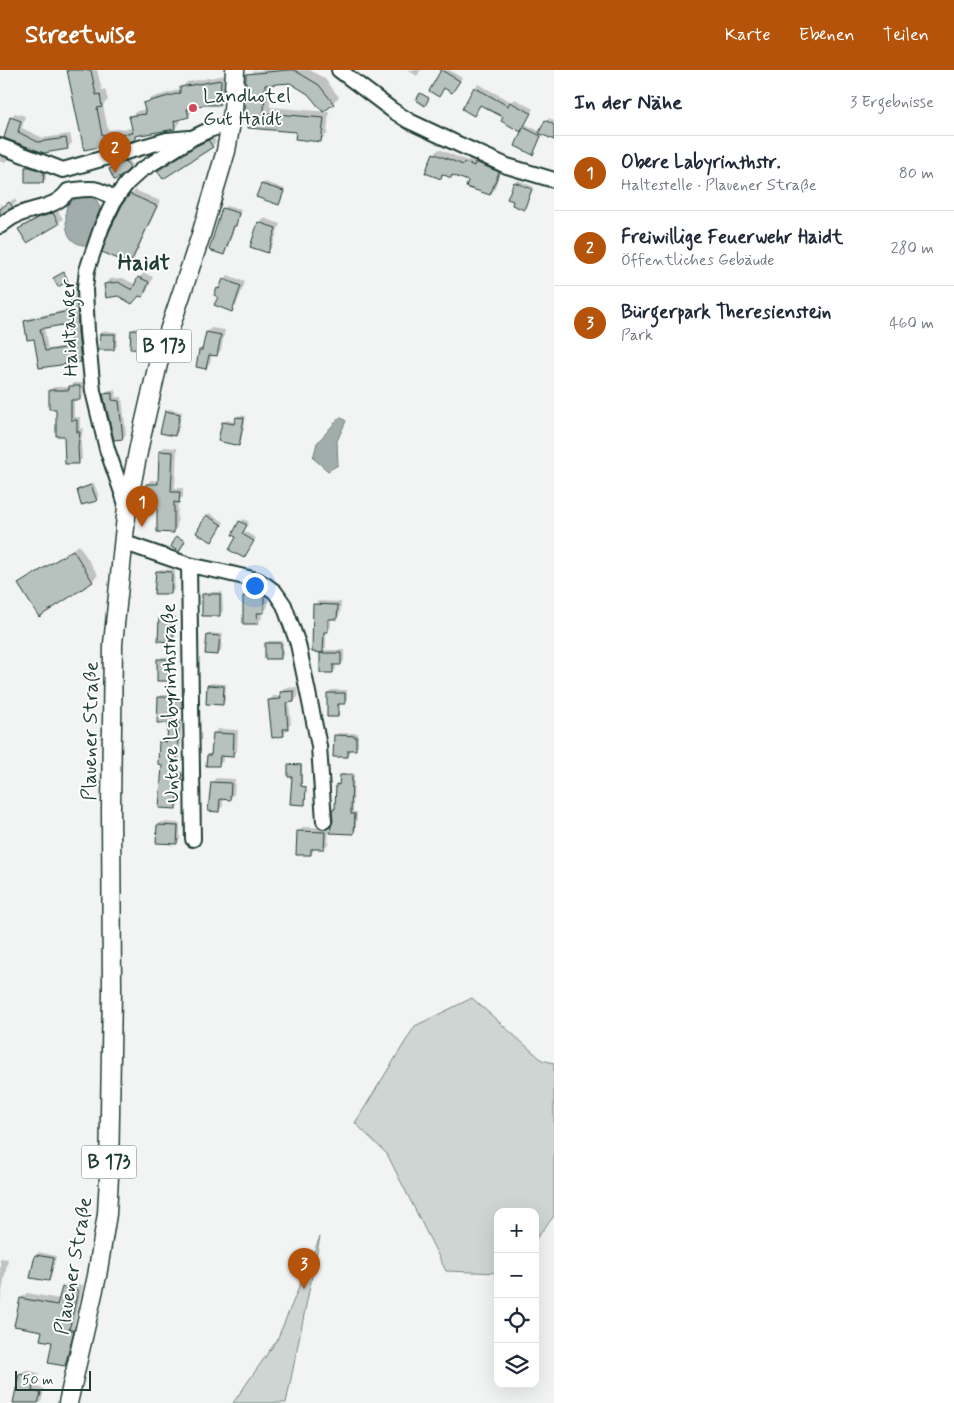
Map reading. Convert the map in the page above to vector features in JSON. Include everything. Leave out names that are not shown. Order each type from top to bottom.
[{"type":"main road","name":"Plauener Straße","points":[[68,1403],[97,1276],[108,1204],[112,991],[113,644],[127,507],[158,364],[200,238],[226,151],[233,111],[235,70]]},
{"type":"street","points":[[339,70],[409,121],[507,166],[554,180]]},
{"type":"street","name":"Haidtanger","points":[[127,507],[107,449],[93,391],[85,289],[91,258],[102,226],[115,199],[127,183],[140,171],[192,138],[231,123]]},
{"type":"street","points":[[0,146],[63,170],[167,140],[192,138]]},
{"type":"street","points":[[0,226],[13,217],[54,204],[63,198],[68,191],[68,182],[63,170]]},
{"type":"street","points":[[68,191],[101,190],[115,199]]},
{"type":"street","points":[[123,543],[189,566],[257,580],[275,592],[284,605],[298,644],[319,746],[324,821]]},
{"type":"street","name":"Untere Labyrinthstraße","points":[[189,566],[193,839]]},
{"type":"shaded area","points":[[81,196],[91,196],[97,201],[100,208],[92,238],[87,246],[72,240],[67,228],[67,206],[70,202]]},
{"type":"shaded area","points":[[340,417],[346,421],[337,441],[338,465],[328,471],[313,458],[317,443]]},
{"type":"shaded area","points":[[472,998],[542,1060],[554,1063],[554,1216],[539,1235],[539,1208],[494,1208],[494,1273],[446,1271],[387,1154],[355,1123],[415,1026]]},
{"type":"shaded area","points":[[320,1237],[286,1403],[233,1403],[277,1340]]},
{"type":"building","points":[[67,70],[91,70],[96,95],[100,94],[102,107],[97,108],[102,135],[133,133],[129,116],[146,114],[143,103],[180,93],[180,87],[221,80],[220,105],[203,105],[187,109],[189,117],[174,121],[175,129],[135,136],[135,140],[119,145],[84,150]]},
{"type":"building","points":[[294,70],[319,85],[334,104],[323,112],[308,94],[290,83],[265,85],[264,113],[324,118],[321,142],[295,139],[296,132],[248,128],[249,117],[245,117],[246,74]]},
{"type":"building","points":[[441,70],[460,81],[452,93],[444,88],[439,97],[429,91]]},
{"type":"building","points":[[474,87],[508,106],[510,102],[531,113],[521,132],[501,121],[503,117],[480,105],[474,116],[462,109]]},
{"type":"building","points":[[420,93],[429,98],[425,106],[416,100]]},
{"type":"building","points":[[10,117],[21,121],[18,132],[38,142],[66,138],[68,149],[44,153],[4,138]]},
{"type":"building","points":[[545,120],[554,125],[554,140],[539,133]]},
{"type":"building","points":[[523,127],[541,136],[533,155],[515,146]]},
{"type":"building","points":[[208,140],[213,147],[163,179],[157,171],[196,146]]},
{"type":"building","points":[[433,153],[463,165],[464,162],[474,166],[475,162],[499,172],[490,195],[466,187],[468,181],[452,175],[451,178],[442,174],[441,179],[425,173]]},
{"type":"building","points":[[126,161],[130,168],[122,176],[114,180],[109,169]]},
{"type":"building","points":[[25,167],[44,172],[43,183],[25,183]]},
{"type":"building","points":[[514,182],[532,189],[524,210],[512,205],[513,201],[507,199]]},
{"type":"building","points":[[261,184],[284,191],[279,205],[256,197]]},
{"type":"building","points":[[130,194],[157,206],[130,264],[102,252],[108,234],[123,203]]},
{"type":"building","points":[[9,202],[13,207],[0,215],[0,209]]},
{"type":"building","points":[[222,208],[239,213],[236,226],[234,226],[224,255],[209,250]]},
{"type":"building","points":[[53,213],[59,224],[27,243],[18,229],[38,218]]},
{"type":"building","points":[[258,222],[276,228],[268,253],[250,247]]},
{"type":"building","points":[[64,272],[68,281],[58,287],[53,278]]},
{"type":"building","points":[[138,277],[149,282],[143,297],[139,296],[132,304],[118,296],[106,298],[104,284],[118,282],[132,290]]},
{"type":"building","points":[[223,279],[241,286],[232,312],[214,305],[218,297],[214,295]]},
{"type":"building","points":[[77,283],[81,362],[39,368],[34,339],[27,340],[24,321],[69,311],[73,284]],"holes":[[[68,324],[71,347],[45,351],[40,329]]]},
{"type":"building","points":[[131,330],[147,331],[146,350],[130,349]]},
{"type":"building","points":[[206,332],[221,335],[217,356],[209,355],[206,369],[196,367],[199,350],[202,350]]},
{"type":"building","points":[[100,334],[115,334],[114,350],[99,350]]},
{"type":"building","points":[[69,386],[80,386],[80,400],[71,400],[71,420],[77,420],[77,432],[80,432],[78,447],[79,464],[65,464],[64,436],[56,436],[56,409],[49,409],[49,390],[69,390]]},
{"type":"building","points":[[112,393],[112,400],[119,401],[123,439],[114,440],[103,394]]},
{"type":"building","points":[[165,411],[180,414],[175,436],[160,433]]},
{"type":"building","points":[[236,417],[244,418],[239,446],[218,441],[222,422],[234,424]]},
{"type":"building","points":[[159,451],[173,452],[171,492],[180,492],[179,503],[174,502],[174,533],[157,532],[157,502],[145,501],[146,484],[158,484]]},
{"type":"building","points":[[91,485],[97,501],[81,505],[77,490]]},
{"type":"building","points":[[206,515],[222,525],[212,542],[196,533]]},
{"type":"building","points":[[239,521],[247,525],[242,534],[254,541],[244,558],[229,550],[236,537],[232,535]]},
{"type":"building","points":[[176,536],[185,541],[179,552],[171,547]]},
{"type":"building","points":[[73,550],[93,582],[39,617],[18,584]]},
{"type":"building","points":[[156,571],[172,572],[171,594],[154,594]]},
{"type":"building","points":[[202,594],[220,594],[220,616],[202,616]]},
{"type":"building","points":[[264,595],[264,613],[257,613],[258,624],[243,624],[243,596]]},
{"type":"building","points":[[313,604],[338,605],[337,619],[328,619],[328,632],[324,632],[323,653],[312,652]]},
{"type":"building","points":[[159,618],[174,619],[173,642],[158,641]]},
{"type":"building","points":[[207,635],[220,636],[218,655],[205,654]]},
{"type":"building","points":[[265,643],[281,643],[281,659],[265,659]]},
{"type":"building","points":[[320,653],[341,653],[341,665],[333,665],[333,673],[320,673]]},
{"type":"building","points":[[157,659],[170,659],[169,681],[157,681]]},
{"type":"building","points":[[207,685],[224,686],[223,705],[206,704]]},
{"type":"building","points":[[294,691],[294,702],[286,703],[288,729],[283,729],[284,736],[272,738],[268,700],[281,699],[280,692]]},
{"type":"building","points":[[327,693],[345,693],[345,704],[338,704],[338,717],[327,717]]},
{"type":"building","points":[[158,697],[172,697],[172,700],[182,700],[182,708],[172,708],[172,723],[157,723]]},
{"type":"building","points":[[168,723],[179,723],[176,774],[182,774],[181,784],[178,784],[176,809],[159,808],[162,765],[158,764],[159,741],[167,742]]},
{"type":"building","points":[[213,733],[234,734],[233,757],[220,756],[219,766],[206,766],[207,755],[211,755]]},
{"type":"building","points":[[334,735],[356,736],[356,750],[348,750],[348,757],[333,757]]},
{"type":"building","points":[[288,764],[301,765],[301,786],[306,787],[305,805],[290,804],[292,777],[288,777]]},
{"type":"building","points":[[340,775],[352,775],[351,814],[355,814],[354,834],[330,833],[333,821],[332,809],[335,809],[336,784],[339,785]]},
{"type":"building","points":[[211,782],[231,783],[230,800],[220,799],[219,812],[208,811]]},
{"type":"building","points":[[157,825],[178,826],[177,844],[156,843]]},
{"type":"building","points":[[297,831],[325,832],[324,849],[311,849],[311,855],[296,855]]},
{"type":"building","points":[[35,1255],[54,1258],[49,1281],[30,1278]]},
{"type":"building","points":[[62,1287],[78,1291],[69,1330],[74,1330],[65,1366],[48,1363],[52,1342],[40,1340],[42,1331],[14,1326],[20,1298],[57,1305]]},
{"type":"building","points":[[19,1374],[35,1377],[32,1391],[41,1393],[38,1403],[13,1403]]},
{"type":"place","name":"Landhotel Gut Haidt","points":[[193,108]]},
{"type":"place","name":"Freiwillige Feuerwehr Haidt","points":[[115,173]]},
{"type":"place","name":"Obere Labyrinthstr.","points":[[142,527]]},
{"type":"place","name":"Bürgerpark Theresienstein","points":[[304,1289]]},
{"type":"district","name":"Haidt","points":[[144,264]]}]
